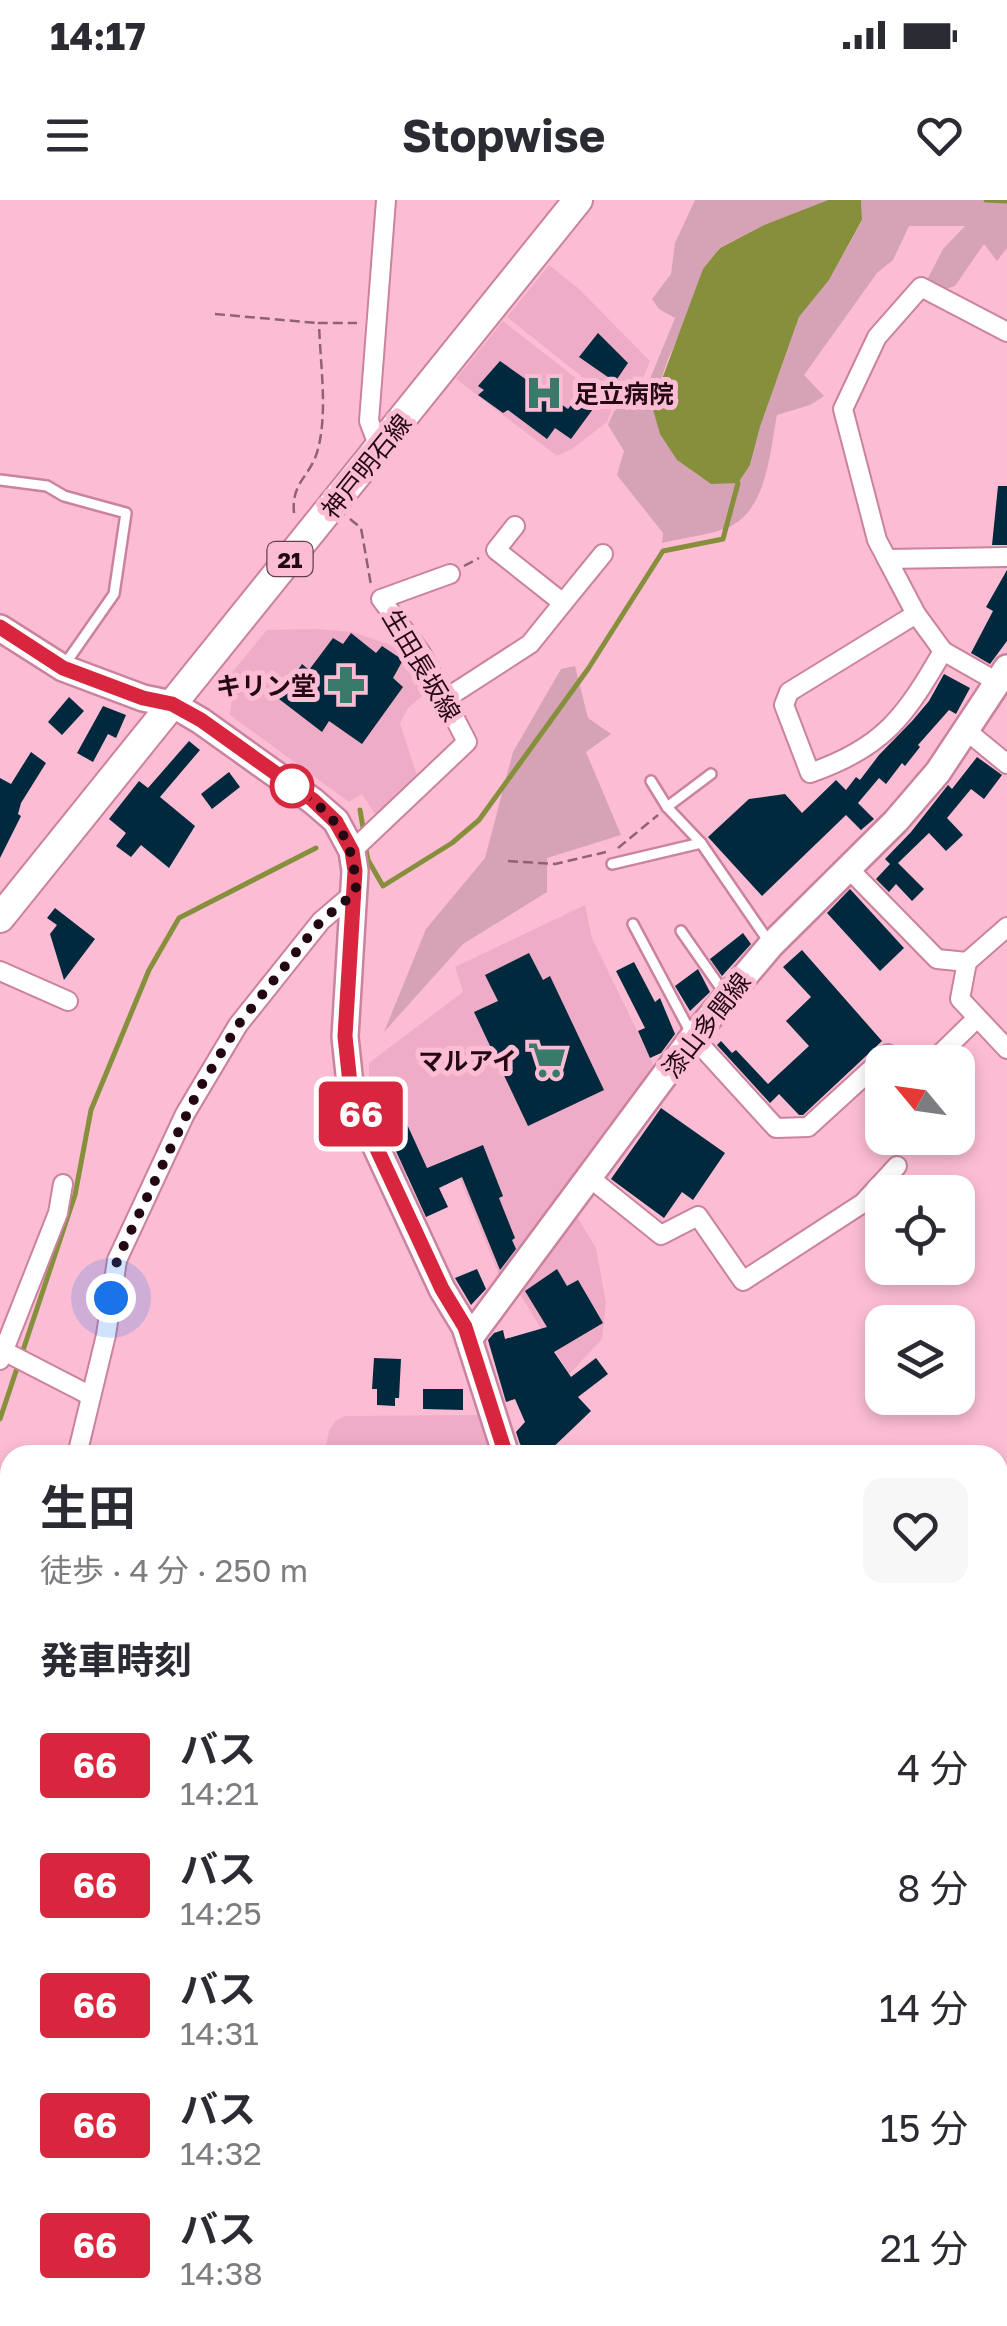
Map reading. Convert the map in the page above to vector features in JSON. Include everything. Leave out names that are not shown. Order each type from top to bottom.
[{"type":"main road","name":"神戸明石線","points":[[0,918],[578,200]]},
{"type":"street","points":[[380,450],[369,421],[386,200]]},
{"type":"street","points":[[1003,676],[942,651],[916,614],[876,540],[843,409],[877,337],[921,287],[1007,332]]},
{"type":"street","points":[[515,526],[496,550],[563,603]]},
{"type":"street","points":[[445,699],[530,644],[603,554]]},
{"type":"street","points":[[887,559],[1007,557]]},
{"type":"street","points":[[382,599],[450,574]]},
{"type":"street","name":"生田長坂線","points":[[352,851],[467,742],[421,653],[382,599]]},
{"type":"street","points":[[916,614],[789,692],[784,705],[810,774],[845,762],[873,745],[913,703],[942,651]]},
{"type":"street","points":[[0,628],[63,668],[143,698],[172,704],[201,720],[313,800],[336,822],[352,851],[356,892],[345,1036],[351,1093],[469,1340],[503,1445]]},
{"type":"street","name":"漆山多聞線","points":[[469,1340],[693,1037],[770,944],[896,822],[968,732],[1003,676]]},
{"type":"street","points":[[968,732],[1007,764]]},
{"type":"street","points":[[850,868],[937,959],[967,962]]},
{"type":"street","points":[[78,1445],[106,1336],[117,1260],[185,1114],[238,1025],[321,921],[356,892]]},
{"type":"street","points":[[1007,927],[967,962],[960,999],[1007,1049]]},
{"type":"street","points":[[0,971],[68,1001]]},
{"type":"street","points":[[949,1045],[977,1018]]},
{"type":"street","points":[[693,1037],[776,1128],[808,1127],[865,1075]]},
{"type":"street","points":[[590,1178],[661,1235],[698,1216],[742,1281],[863,1202],[897,1166]]},
{"type":"street","points":[[63,1184],[58,1213],[4,1353],[90,1396]]},
{"type":"lane","points":[[0,480],[47,486],[64,496],[126,513],[114,594],[63,668]]},
{"type":"lane","points":[[666,808],[712,774]]},
{"type":"lane","points":[[651,781],[666,808],[701,843],[770,944]]},
{"type":"lane","points":[[612,864],[701,843]]},
{"type":"lane","points":[[634,924],[693,1037]]},
{"type":"lane","points":[[681,931],[727,996]]},
{"type":"path","points":[[215,314],[318,323],[379,322]]},
{"type":"path","points":[[306,540],[295,523],[292,494],[317,454],[322,430],[318,323]]},
{"type":"path","name":"生田長坂線","points":[[334,505],[361,528],[372,587],[382,599]]},
{"type":"path","points":[[450,574],[496,550]]},
{"type":"path","points":[[508,861],[555,864],[615,850],[666,808]]},
{"type":"shaded area","points":[[695,200],[828,200],[719,248],[668,359],[652,406],[677,460],[711,484],[750,466],[799,317],[829,280],[862,221],[861,200],[1007,200],[1007,248],[997,261],[984,244],[955,286],[940,291],[926,282],[943,249],[965,226],[909,226],[893,260],[877,273],[804,375],[824,396],[810,405],[777,415],[765,475],[745,516],[718,531],[662,543],[663,533],[617,475],[624,451],[608,425],[614,411],[645,391],[675,318],[659,309],[652,299],[671,274],[675,243]]},
{"type":"shaded area","points":[[828,200],[861,200],[862,220],[829,280],[799,317],[750,465],[738,483],[711,484],[677,460],[660,434],[652,406],[703,269],[720,248],[764,225]]},
{"type":"shaded area","points":[[549,265],[578,288],[650,361],[631,394],[615,403],[507,317]]},
{"type":"shaded area","points":[[503,321],[613,407],[607,422],[572,449],[557,456],[456,379]]},
{"type":"shaded area","points":[[267,630],[352,632],[403,649],[421,675],[427,692],[408,708],[400,723],[418,779],[376,815],[362,794],[349,802],[230,715],[234,682],[229,676]]},
{"type":"shaded area","points":[[575,666],[588,718],[611,734],[586,752],[621,835],[547,858],[547,892],[463,944],[384,1032],[426,929],[485,858],[513,752],[561,669]]},
{"type":"shaded area","points":[[585,905],[592,938],[655,1068],[502,1282],[451,1157],[398,1180],[369,1104],[369,1063],[463,992],[455,967]]},
{"type":"shaded area","points":[[574,1212],[596,1248],[606,1303],[602,1339],[569,1374],[518,1291]]},
{"type":"shaded area","points":[[478,1415],[487,1445],[326,1445],[335,1421],[345,1416]]},
{"type":"building","points":[[598,333],[628,363],[615,382],[579,357]]},
{"type":"building","points":[[500,361],[568,409],[577,397],[593,409],[571,439],[555,428],[547,439],[508,410],[503,413],[478,395],[484,390],[478,386]]},
{"type":"building","points":[[998,486],[1007,486],[1007,545],[992,545]]},
{"type":"building","points":[[1007,570],[1007,641],[990,664],[971,653],[993,611],[986,607]]},
{"type":"building","points":[[351,633],[376,653],[382,646],[403,660],[393,678],[403,687],[362,744],[329,721],[322,732],[279,699],[302,664],[309,670],[333,638],[343,644]]},
{"type":"building","points":[[944,674],[970,688],[956,714],[949,710],[905,766],[902,763],[886,784],[879,778],[858,803],[874,819],[861,830],[846,815],[762,896],[708,837],[749,799],[785,794],[802,813],[836,780],[846,790],[856,777],[860,780],[913,720]]},
{"type":"building","points":[[69,697],[84,711],[62,735],[48,722]]},
{"type":"building","points":[[103,706],[126,715],[116,738],[108,734],[93,762],[77,753]]},
{"type":"building","points":[[189,741],[200,750],[160,797],[195,826],[169,868],[141,845],[131,857],[116,846],[126,833],[109,819],[139,781],[148,788]]},
{"type":"building","points":[[31,752],[46,763],[21,803],[21,816],[0,858],[0,778],[11,784]]},
{"type":"building","points":[[977,757],[1002,775],[984,799],[971,789],[947,818],[963,835],[946,851],[929,833],[898,863],[924,889],[912,901],[896,884],[889,892],[876,879],[890,864],[885,859]]},
{"type":"building","points":[[229,772],[240,787],[212,809],[201,794]]},
{"type":"building","points":[[850,889],[904,948],[880,971],[827,913]]},
{"type":"building","points":[[55,908],[95,939],[64,980],[50,934],[57,925],[47,918]]},
{"type":"building","points":[[743,933],[751,944],[722,976],[710,959]]},
{"type":"building","points":[[802,950],[882,1041],[865,1045],[865,1057],[803,1115],[779,1094],[770,1103],[717,1045],[721,1041],[732,1053],[736,1050],[768,1084],[809,1046],[786,1021],[811,997],[783,967]]},
{"type":"building","points":[[529,953],[543,980],[550,976],[604,1090],[528,1126],[474,1012],[498,1001],[485,975]]},
{"type":"building","points":[[634,962],[655,1002],[660,998],[675,1034],[661,1053],[650,1058],[638,1031],[645,1028],[616,971]]},
{"type":"building","points":[[698,969],[710,992],[690,1011],[675,986]]},
{"type":"building","points":[[395,1098],[427,1168],[483,1145],[515,1238],[512,1240],[516,1249],[500,1270],[462,1177],[439,1188],[448,1207],[426,1217],[376,1107]]},
{"type":"building","points":[[661,1108],[725,1153],[693,1200],[682,1192],[664,1218],[611,1179]]},
{"type":"building","points":[[477,1269],[486,1289],[471,1305],[455,1278]]},
{"type":"building","points":[[557,1269],[567,1286],[578,1280],[603,1323],[554,1352],[571,1377],[596,1358],[608,1374],[578,1397],[591,1411],[555,1445],[520,1444],[516,1432],[525,1422],[515,1399],[506,1402],[488,1340],[503,1330],[505,1339],[547,1327],[525,1291]]},
{"type":"building","points":[[374,1358],[401,1359],[395,1406],[377,1405],[377,1389],[372,1389]]},
{"type":"building","points":[[423,1389],[463,1389],[463,1410],[423,1409]]},
{"type":"waterway","points":[[986,200],[1007,201]]},
{"type":"waterway","points":[[365,844],[368,860],[383,886],[452,843],[479,820],[588,669],[663,551],[723,539],[738,483],[735,479]]},
{"type":"waterway","points":[[360,810],[364,833]]},
{"type":"waterway","points":[[0,1419],[75,1195],[91,1110],[149,970],[179,918],[316,848]]},
{"type":"bus line","name":"66","points":[[0,627],[63,668],[143,698],[172,704],[201,720],[313,800],[336,822],[352,851],[355,871],[345,1036],[351,1093],[442,1289],[465,1327],[503,1445]]},
{"type":"place","name":"足立病院","points":[[544,393]]},
{"type":"place","name":"キリン堂","points":[[346,685]]},
{"type":"place","name":"マルアイ","points":[[547,1060]]},
{"type":"route","points":[[111,1298],[117,1260],[198,1091],[238,1025],[321,921],[356,892],[352,851],[336,822],[285,780],[292,786]]}]
